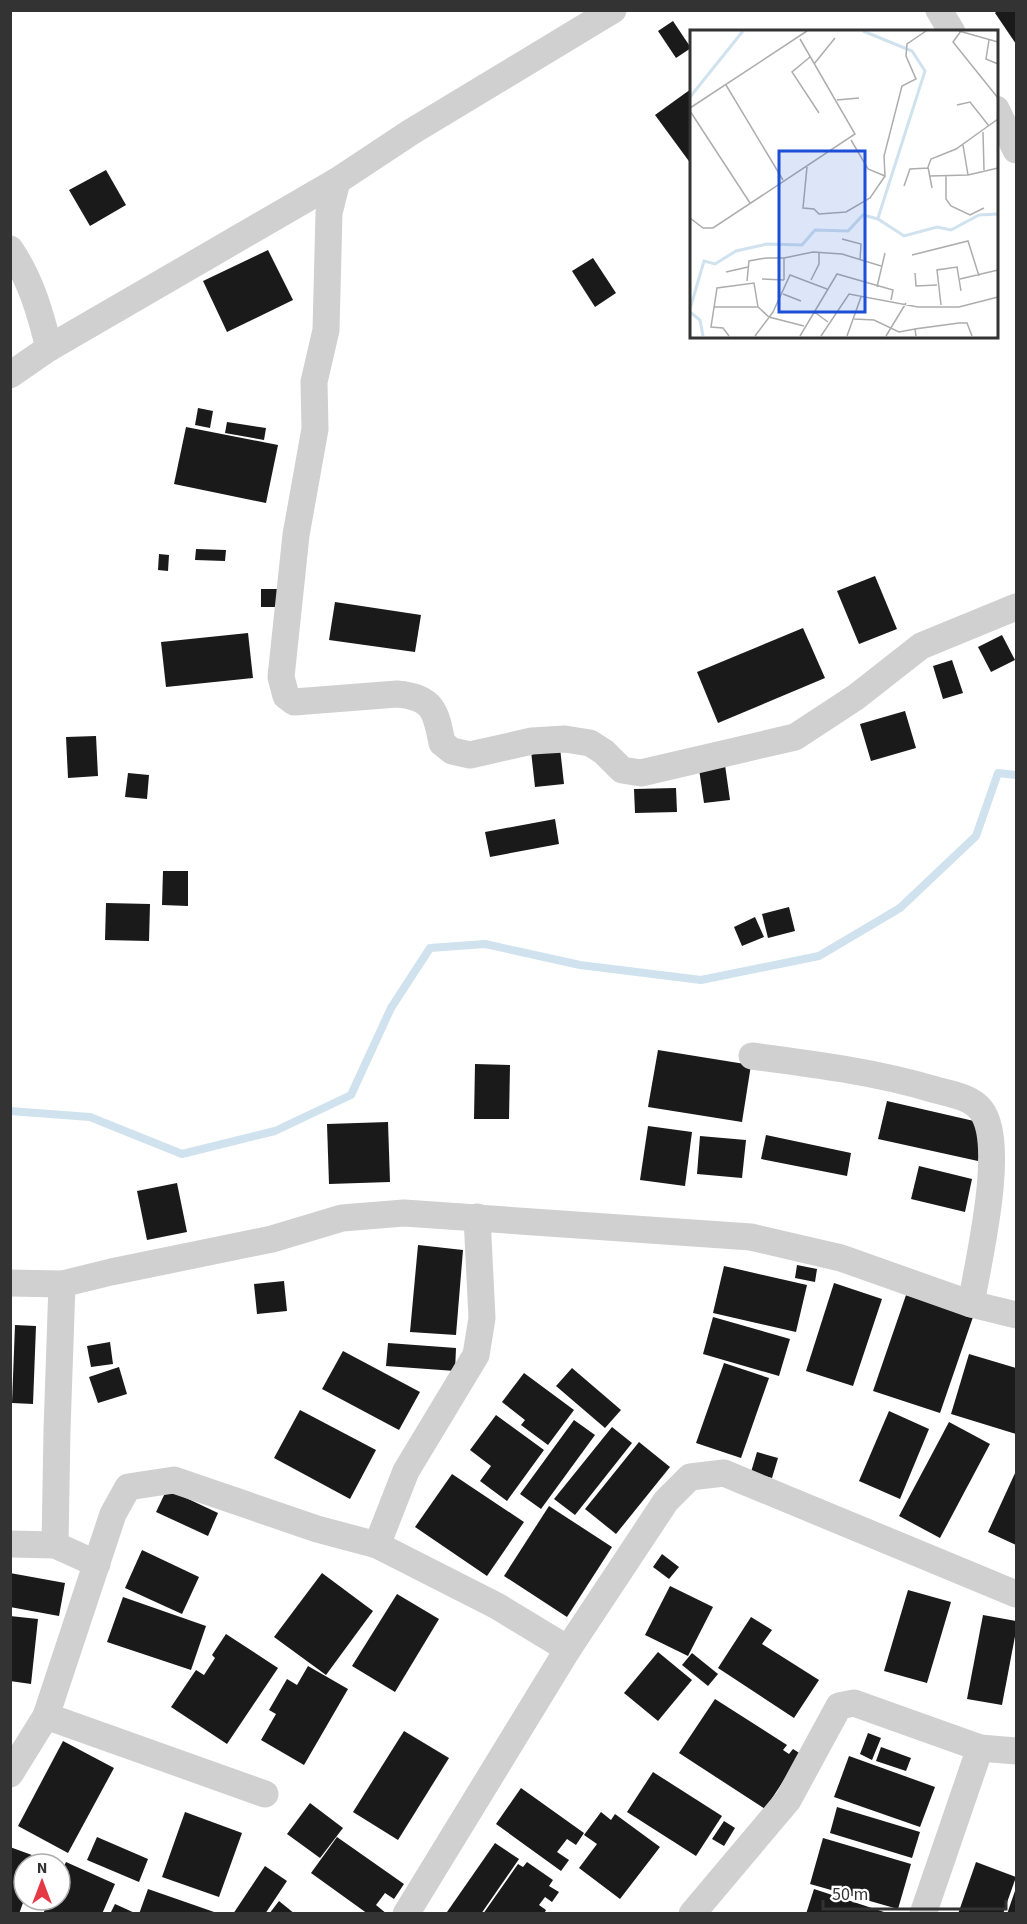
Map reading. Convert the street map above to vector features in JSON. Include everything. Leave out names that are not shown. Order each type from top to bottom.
[{"type":"street","points":[[10,375],[49,348],[337,181],[411,132],[613,10]]},
{"type":"street","points":[[939,10],[951,30]]},
{"type":"street","points":[[997,112],[1017,150]]},
{"type":"street","points":[[337,181],[329,213],[326,330],[314,382],[315,429],[296,535],[281,677],[286,696],[294,702],[397,694],[412,696],[423,700],[430,706],[438,720],[442,743],[452,751],[470,755],[532,741],[565,739],[590,743],[604,752],[622,770],[641,773],[795,737],[856,697],[921,646],[1017,607]]},
{"type":"street","points":[[10,249],[22,266],[37,299],[49,348]]},
{"type":"street","points":[[752,1056],[848,1068],[885,1076],[961,1097],[981,1110],[992,1139],[992,1161],[990,1191],[971,1304]]},
{"type":"street","points":[[10,1283],[62,1284],[272,1239],[342,1218],[404,1212],[751,1236],[841,1258],[971,1304],[1017,1315]]},
{"type":"street","points":[[377,1545],[406,1471],[476,1355],[482,1318],[477,1217]]},
{"type":"street","points":[[55,1545],[62,1284]]},
{"type":"street","points":[[407,1913],[568,1649],[666,1501],[690,1477],[724,1473],[1017,1594]]},
{"type":"street","points":[[10,1774],[46,1716],[113,1514],[128,1487],[174,1480],[317,1529],[377,1545],[497,1606],[568,1649]]},
{"type":"street","points":[[10,1544],[55,1545],[97,1564]]},
{"type":"street","points":[[692,1914],[788,1800],[839,1706],[854,1703],[980,1748],[1017,1751]]},
{"type":"street","points":[[46,1716],[265,1794]]},
{"type":"street","points":[[923,1914],[980,1748]]},
{"type":"building","points":[[998,10],[1016,10],[1016,44],[995,13]]},
{"type":"building","points":[[673,21],[690,49],[676,58],[658,31]]},
{"type":"building","points":[[690,90],[690,163],[655,115]]},
{"type":"building","points":[[106,170],[126,205],[90,226],[69,190]]},
{"type":"building","points":[[268,250],[293,300],[227,332],[203,281]]},
{"type":"building","points":[[593,258],[616,293],[595,307],[572,271]]},
{"type":"building","points":[[198,408],[213,411],[210,428],[195,425]]},
{"type":"building","points":[[227,422],[266,428],[264,440],[225,433]]},
{"type":"building","points":[[186,427],[278,445],[266,503],[174,484]]},
{"type":"building","points":[[196,549],[226,550],[225,561],[195,560]]},
{"type":"building","points":[[159,554],[169,555],[168,571],[158,570]]},
{"type":"building","points":[[875,576],[897,629],[859,644],[837,591]]},
{"type":"building","points":[[261,589],[279,589],[279,607],[261,607]]},
{"type":"building","points":[[335,602],[421,615],[415,652],[329,640]]},
{"type":"building","points":[[803,628],[825,678],[718,723],[697,672]]},
{"type":"building","points":[[248,633],[253,678],[166,687],[161,642]]},
{"type":"building","points":[[1002,635],[1015,660],[991,672],[978,647]]},
{"type":"building","points":[[952,660],[963,693],[943,699],[933,666]]},
{"type":"building","points":[[905,711],[916,748],[871,761],[860,724]]},
{"type":"building","points":[[96,736],[98,776],[68,778],[66,737]]},
{"type":"building","points":[[560,748],[564,784],[535,787],[531,751]]},
{"type":"building","points":[[725,765],[730,800],[704,803],[699,769]]},
{"type":"building","points":[[128,773],[149,775],[147,799],[125,797]]},
{"type":"building","points":[[676,788],[677,812],[635,813],[634,789]]},
{"type":"building","points":[[555,819],[559,844],[490,857],[485,832]]},
{"type":"building","points":[[163,871],[188,871],[188,906],[162,905]]},
{"type":"building","points":[[106,903],[150,904],[149,941],[105,940]]},
{"type":"building","points":[[789,907],[795,931],[768,938],[762,914]]},
{"type":"building","points":[[755,917],[764,937],[742,946],[734,927]]},
{"type":"building","points":[[658,1050],[751,1065],[742,1122],[648,1107]]},
{"type":"building","points":[[475,1064],[510,1065],[509,1119],[474,1119]]},
{"type":"building","points":[[887,1101],[987,1124],[978,1161],[878,1139]]},
{"type":"building","points":[[388,1122],[390,1182],[329,1184],[327,1124]]},
{"type":"building","points":[[648,1126],[692,1132],[685,1186],[640,1180]]},
{"type":"building","points":[[766,1135],[851,1153],[847,1176],[761,1159]]},
{"type":"building","points":[[700,1136],[746,1140],[742,1178],[697,1174]]},
{"type":"building","points":[[919,1166],[972,1179],[965,1212],[911,1199]]},
{"type":"building","points":[[177,1183],[187,1232],[147,1240],[137,1191]]},
{"type":"building","points":[[418,1245],[463,1250],[456,1335],[410,1332]]},
{"type":"building","points":[[797,1265],[817,1269],[815,1282],[795,1278]]},
{"type":"building","points":[[724,1266],[807,1285],[796,1332],[713,1313]]},
{"type":"building","points":[[284,1281],[287,1311],[257,1314],[254,1284]]},
{"type":"building","points":[[834,1283],[882,1299],[853,1386],[806,1371]]},
{"type":"building","points":[[906,1295],[973,1317],[940,1413],[873,1391]]},
{"type":"building","points":[[713,1317],[790,1339],[779,1376],[703,1354]]},
{"type":"building","points":[[15,1325],[36,1326],[33,1404],[12,1403]]},
{"type":"building","points":[[110,1342],[113,1364],[91,1367],[87,1346]]},
{"type":"building","points":[[388,1343],[456,1348],[455,1371],[386,1366]]},
{"type":"building","points":[[343,1351],[420,1392],[399,1430],[322,1389]]},
{"type":"building","points":[[969,1354],[1016,1368],[1016,1434],[951,1414]]},
{"type":"building","points":[[724,1363],[769,1378],[741,1458],[696,1443]]},
{"type":"building","points":[[119,1367],[127,1394],[98,1403],[89,1377]]},
{"type":"building","points":[[572,1368],[621,1410],[605,1428],[556,1386]]},
{"type":"building","points":[[524,1373],[574,1410],[548,1445],[521,1425],[525,1420],[502,1402]]},
{"type":"building","points":[[300,1410],[376,1450],[350,1499],[274,1458]]},
{"type":"building","points":[[889,1411],[929,1429],[900,1499],[859,1481]]},
{"type":"building","points":[[496,1415],[544,1450],[507,1501],[480,1481],[491,1466],[470,1450]]},
{"type":"building","points":[[574,1420],[595,1435],[541,1509],[520,1494]]},
{"type":"building","points":[[949,1422],[990,1444],[940,1538],[899,1516]]},
{"type":"building","points":[[612,1427],[632,1443],[575,1515],[554,1499]]},
{"type":"building","points":[[639,1442],[670,1467],[616,1534],[585,1509]]},
{"type":"building","points":[[757,1452],[778,1458],[772,1478],[751,1472]]},
{"type":"building","points":[[1016,1471],[1016,1545],[988,1532]]},
{"type":"building","points":[[452,1474],[524,1522],[487,1576],[415,1527]]},
{"type":"building","points":[[167,1489],[218,1513],[208,1536],[156,1512]]},
{"type":"building","points":[[549,1506],[612,1547],[567,1617],[504,1576]]},
{"type":"building","points":[[142,1550],[199,1577],[182,1614],[125,1588]]},
{"type":"building","points":[[662,1554],[679,1567],[669,1579],[653,1567]]},
{"type":"building","points":[[10,1573],[65,1583],[59,1616],[10,1607]]},
{"type":"building","points":[[322,1573],[373,1611],[326,1675],[274,1637]]},
{"type":"building","points":[[670,1586],[713,1607],[688,1656],[645,1635]]},
{"type":"building","points":[[908,1590],[951,1602],[927,1683],[884,1671]]},
{"type":"building","points":[[397,1594],[439,1619],[395,1692],[352,1666]]},
{"type":"building","points":[[123,1597],[206,1626],[191,1670],[107,1642]]},
{"type":"building","points":[[983,1615],[1016,1621],[1002,1705],[967,1699]]},
{"type":"building","points":[[10,1616],[38,1619],[31,1684],[10,1681]]},
{"type":"building","points":[[751,1617],[772,1630],[762,1644],[819,1680],[794,1718],[718,1668]]},
{"type":"building","points":[[226,1634],[278,1668],[227,1744],[171,1707],[196,1670],[204,1675],[215,1658],[212,1655]]},
{"type":"building","points":[[658,1652],[692,1680],[658,1721],[624,1693]]},
{"type":"building","points":[[692,1653],[718,1674],[708,1686],[682,1665]]},
{"type":"building","points":[[308,1666],[348,1689],[304,1765],[261,1740],[276,1714],[269,1710],[287,1679],[297,1685]]},
{"type":"building","points":[[715,1699],[787,1745],[783,1750],[789,1754],[793,1749],[801,1754],[765,1809],[679,1753]]},
{"type":"building","points":[[404,1731],[449,1758],[398,1840],[353,1812]]},
{"type":"building","points":[[868,1733],[881,1738],[872,1760],[860,1754]]},
{"type":"building","points":[[63,1741],[114,1768],[69,1852],[18,1826]]},
{"type":"building","points":[[881,1747],[911,1758],[906,1771],[876,1761]]},
{"type":"building","points":[[849,1756],[935,1787],[920,1827],[834,1797]]},
{"type":"building","points":[[653,1772],[722,1816],[696,1856],[627,1812]]},
{"type":"building","points":[[521,1788],[584,1833],[576,1845],[567,1839],[557,1852],[569,1860],[561,1871],[496,1824]]},
{"type":"building","points":[[310,1803],[343,1828],[320,1858],[287,1834]]},
{"type":"building","points":[[837,1807],[920,1832],[912,1858],[830,1833]]},
{"type":"building","points":[[185,1812],[242,1833],[219,1897],[162,1877]]},
{"type":"building","points":[[601,1812],[611,1820],[615,1814],[660,1847],[620,1899],[579,1868],[597,1844],[584,1835]]},
{"type":"building","points":[[724,1821],[735,1828],[724,1846],[712,1839]]},
{"type":"building","points":[[97,1837],[148,1859],[139,1882],[87,1860]]},
{"type":"building","points":[[337,1837],[404,1884],[394,1899],[385,1893],[376,1905],[387,1914],[368,1914],[311,1873]]},
{"type":"building","points":[[823,1838],[911,1864],[898,1909],[810,1884]]},
{"type":"building","points":[[495,1843],[519,1859],[481,1914],[447,1912]]},
{"type":"building","points":[[10,1847],[24,1852],[12,1852],[12,1912],[20,1912],[19,1914],[10,1914]]},
{"type":"building","points":[[527,1862],[553,1880],[549,1886],[559,1892],[552,1902],[545,1897],[539,1905],[546,1910],[544,1914],[483,1914],[518,1864],[523,1867]]},
{"type":"building","points":[[976,1862],[1016,1877],[1003,1914],[958,1914]]},
{"type":"building","points":[[72,1865],[115,1884],[102,1914],[43,1914],[44,1912],[72,1912]]},
{"type":"building","points":[[265,1866],[287,1881],[265,1914],[233,1914]]},
{"type":"building","points":[[1016,1888],[1016,1914],[1007,1914]]},
{"type":"building","points":[[148,1889],[217,1913],[217,1914],[139,1914]]},
{"type":"building","points":[[814,1889],[887,1913],[887,1914],[806,1914]]},
{"type":"building","points":[[279,1901],[295,1914],[269,1914]]},
{"type":"building","points":[[115,1904],[137,1914],[110,1914]]},
{"type":"waterway","points":[[10,1111],[90,1117],[182,1154],[275,1131],[351,1095],[391,1008],[430,948],[485,944],[580,965],[701,980],[819,956],[900,908],[976,836],[998,773],[1016,775]]}]
